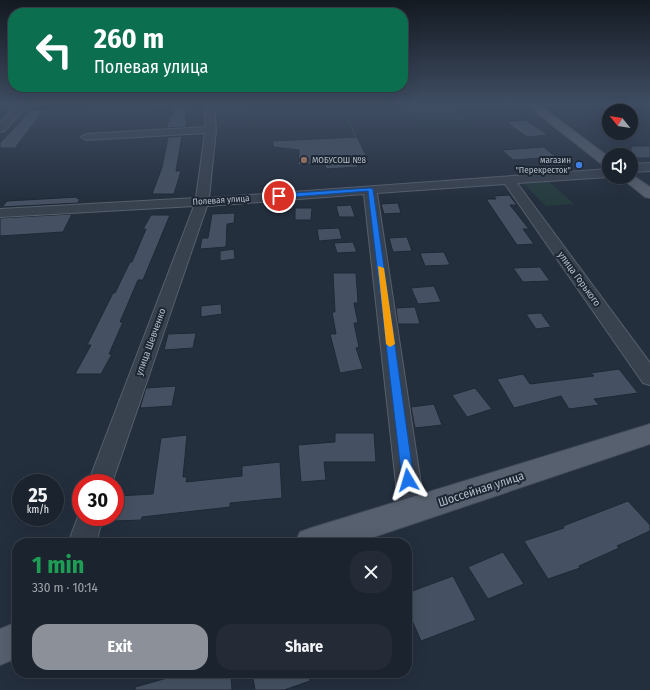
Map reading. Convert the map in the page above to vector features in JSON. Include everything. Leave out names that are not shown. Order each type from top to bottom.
[{"type":"main road","points":[[574,136],[602,158]]},
{"type":"main road","points":[[636,184],[650,194]]},
{"type":"main road","name":"Шоссейная улица","points":[[327,538],[650,434]]},
{"type":"main road","points":[[0,647],[12,642]]},
{"type":"street","points":[[86,137],[100,136]]},
{"type":"street","name":"улица Шевченко","points":[[103,474],[202,202],[211,136]]},
{"type":"street","points":[[638,161],[650,160]]},
{"type":"street","points":[[638,168],[650,167]]},
{"type":"street","name":"Полевая улица","points":[[0,213],[202,202],[602,173]]},
{"type":"street","name":"улица Горького","points":[[508,180],[650,378]]},
{"type":"street","points":[[370,189],[412,511]]},
{"type":"street","points":[[84,538],[87,526]]},
{"type":"green space","points":[[548,181],[574,204],[546,206],[523,183]]},
{"type":"building","points":[[6,136],[24,136],[15,148],[0,148],[0,143]]},
{"type":"building","points":[[182,136],[176,171],[181,171],[174,194],[152,194],[162,167],[168,137]]},
{"type":"building","points":[[357,137],[369,161],[355,162],[358,167],[326,169],[324,163],[298,165],[299,150],[273,147],[273,141]]},
{"type":"building","points":[[631,146],[650,146],[650,158],[638,158],[638,148],[631,148]]},
{"type":"building","points":[[544,147],[556,157],[513,160],[502,150]]},
{"type":"building","points":[[509,195],[517,205],[510,205],[529,229],[523,229],[534,244],[517,245],[486,199],[496,199],[494,196]]},
{"type":"building","points":[[78,197],[77,199],[80,198],[78,203],[2,207],[7,201]]},
{"type":"building","points":[[398,203],[401,213],[384,214],[381,204]]},
{"type":"building","points":[[351,205],[355,217],[339,217],[336,206]]},
{"type":"building","points":[[295,208],[312,208],[311,220],[295,220]]},
{"type":"building","points":[[235,213],[234,223],[227,224],[226,247],[200,249],[202,238],[208,238],[212,214]]},
{"type":"building","points":[[72,214],[63,232],[0,236],[0,218]]},
{"type":"building","points":[[151,215],[170,215],[143,280],[138,280],[120,322],[123,322],[109,354],[112,354],[101,374],[75,374],[91,345],[87,345],[113,293],[115,293],[130,262],[132,262],[146,229],[143,229]]},
{"type":"building","points":[[339,228],[342,239],[319,241],[317,229]]},
{"type":"building","points":[[407,237],[412,251],[393,252],[389,238]]},
{"type":"building","points":[[353,242],[357,252],[337,253],[334,243]]},
{"type":"building","points":[[234,249],[235,259],[220,261],[220,251]]},
{"type":"building","points":[[444,252],[450,265],[425,266],[420,253]]},
{"type":"building","points":[[540,267],[550,281],[523,282],[513,268]]},
{"type":"building","points":[[333,273],[356,273],[358,303],[354,303],[358,323],[354,323],[359,347],[356,348],[363,369],[340,373],[330,334],[336,334],[332,312],[335,312]]},
{"type":"building","points":[[434,286],[441,302],[418,304],[411,288]]},
{"type":"building","points":[[221,304],[222,314],[201,317],[201,306]]},
{"type":"building","points":[[415,307],[420,324],[398,324],[396,308]]},
{"type":"building","points":[[541,313],[551,327],[536,329],[526,314]]},
{"type":"building","points":[[196,333],[193,348],[164,350],[168,334]]},
{"type":"building","points":[[619,369],[638,393],[594,399],[599,405],[569,409],[561,396],[514,408],[497,379],[523,374],[530,384],[594,376],[591,373]]},
{"type":"building","points":[[176,386],[172,406],[140,408],[146,388]]},
{"type":"building","points":[[475,388],[492,409],[467,417],[452,395]]},
{"type":"building","points":[[434,404],[442,425],[415,428],[411,407]]},
{"type":"building","points":[[335,433],[374,433],[376,462],[324,462],[326,480],[301,482],[298,445],[335,442]]},
{"type":"building","points":[[187,435],[183,477],[187,477],[186,482],[242,476],[242,466],[280,462],[282,498],[230,503],[230,507],[142,517],[141,520],[124,521],[124,496],[153,494],[161,438]]},
{"type":"building","points":[[628,501],[650,525],[650,531],[617,546],[619,548],[579,566],[580,568],[548,579],[524,541],[564,528],[563,526]]},
{"type":"building","points":[[503,552],[524,584],[488,599],[468,567]]},
{"type":"building","points":[[453,576],[476,620],[421,641],[412,620],[412,591]]},
{"type":"building","points":[[167,678],[231,678],[232,690],[135,690],[135,687]]},
{"type":"building","points":[[253,678],[309,678],[310,681],[284,690],[255,690]]},
{"type":"slow traffic","points":[[380,268],[390,344]]},
{"type":"place","name":"МОБУСОШ №8","points":[[304,160]]},
{"type":"place","name":"магазин \"Перекресток\"","points":[[579,165]]},
{"type":"route","points":[[279,196],[370,189],[408,480]]}]
